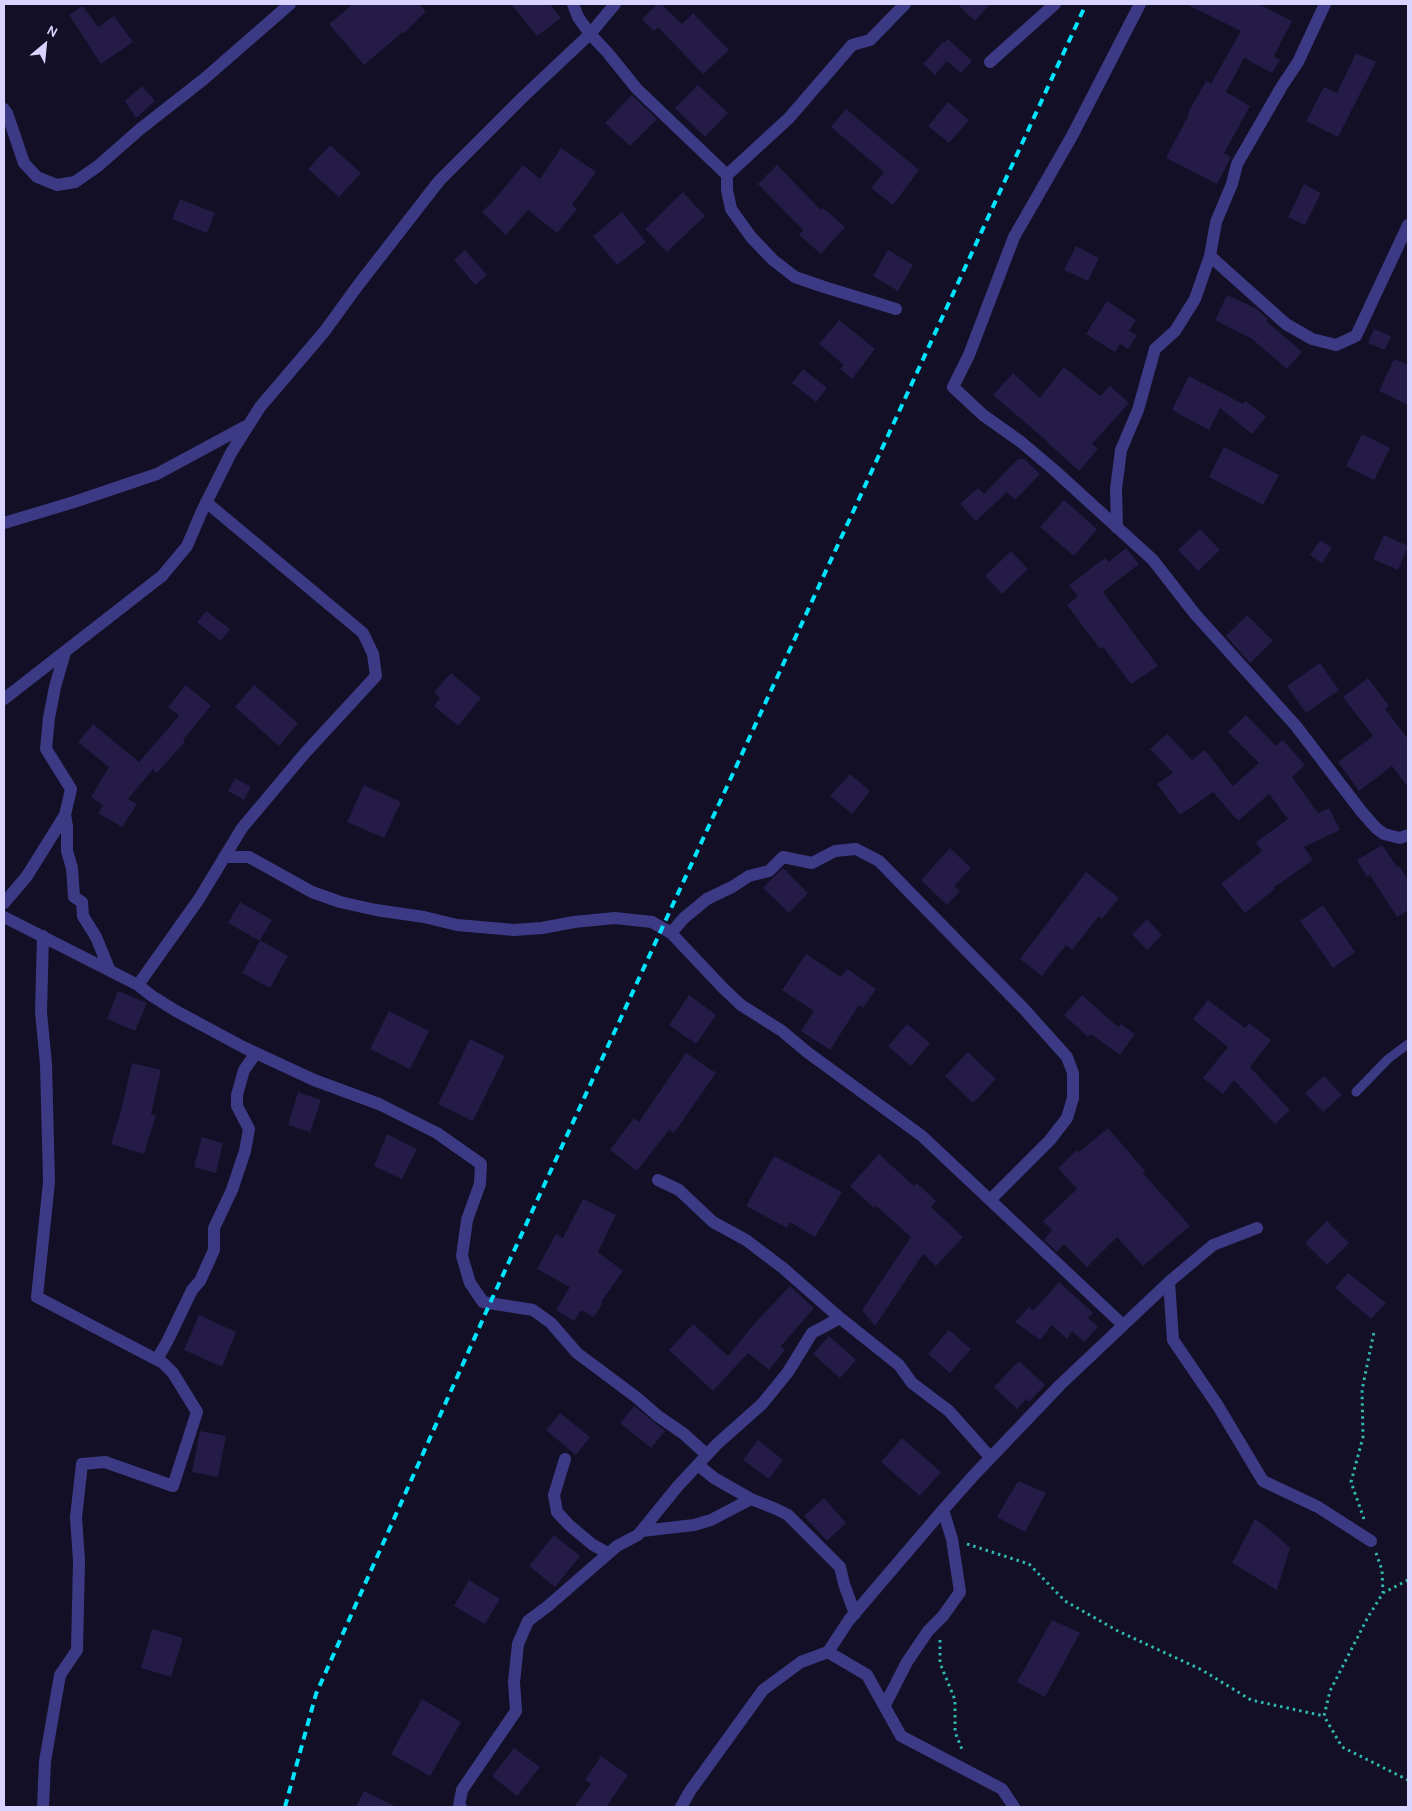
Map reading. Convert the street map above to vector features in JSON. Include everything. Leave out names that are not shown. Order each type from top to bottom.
[{"type":"street","points":[[4,109],[24,162],[37,177],[57,185],[75,182],[98,166],[290,4]]},
{"type":"street","points":[[573,4],[578,17],[590,34],[637,89],[727,175],[727,190],[731,209],[751,237],[773,260],[795,277],[896,309]]},
{"type":"street","points":[[4,699],[162,576],[187,546],[231,452],[260,407],[324,332],[439,182],[523,97],[590,34],[615,4]]},
{"type":"street","points":[[727,175],[789,118],[852,45],[870,40],[905,4]]},
{"type":"street","points":[[990,62],[1055,4]]},
{"type":"street","points":[[1140,4],[1072,136],[1014,237],[969,355],[953,387],[983,415],[1021,442],[1053,469],[1153,560],[1195,614],[1296,726],[1376,828],[1384,834],[1400,838],[1408,835]]},
{"type":"street","points":[[1117,528],[1116,489],[1121,450],[1138,410],[1155,349],[1176,331],[1195,299],[1210,256],[1216,222],[1232,184],[1237,164],[1298,62],[1325,4]]},
{"type":"street","points":[[1210,256],[1286,324],[1312,339],[1336,345],[1356,336],[1408,225]]},
{"type":"street","points":[[4,523],[157,474],[248,425]]},
{"type":"street","points":[[138,984],[198,898],[242,828],[305,753],[376,676],[373,654],[363,633],[206,502]]},
{"type":"street","points":[[4,903],[27,876],[65,815],[71,789],[46,749],[54,687],[65,652]]},
{"type":"street","points":[[65,815],[67,850],[72,868],[74,897],[82,902],[83,916],[96,937],[110,971]]},
{"type":"street","points":[[671,932],[706,899],[732,887],[749,876],[769,871],[783,857],[812,863],[835,850],[856,849],[879,861],[1024,1009],[1067,1057],[1073,1073],[1074,1098],[1066,1118],[1050,1140],[990,1200]]},
{"type":"street","points":[[224,858],[249,857],[312,892],[340,902],[457,925],[514,930],[616,918],[652,922],[671,932],[741,1005],[782,1030],[807,1052],[922,1136],[1123,1325]]},
{"type":"street","points":[[4,917],[138,984],[152,996],[176,1011],[256,1053],[314,1080],[380,1104],[437,1133],[481,1164],[480,1184],[467,1220],[462,1256],[470,1283],[483,1302],[533,1310],[551,1323],[577,1353],[684,1434],[714,1478],[752,1499],[788,1515],[840,1567],[855,1614]]},
{"type":"street","points":[[43,936],[41,1012],[46,1064],[49,1182],[37,1296],[163,1363],[173,1373],[197,1412],[173,1486],[105,1462],[82,1464],[76,1517],[79,1561],[77,1650],[60,1675],[45,1761],[43,1807]]},
{"type":"street","points":[[157,1359],[192,1290],[200,1281],[214,1250],[214,1228],[232,1190],[245,1151],[249,1128],[237,1106],[237,1095],[244,1070],[256,1053]]},
{"type":"street","points":[[658,1180],[679,1190],[713,1222],[746,1240],[783,1268],[840,1318],[899,1364],[912,1383],[950,1411],[990,1457]]},
{"type":"street","points":[[681,1807],[690,1791],[763,1690],[801,1662],[828,1652],[855,1614],[943,1510],[990,1457],[1060,1385],[1169,1282],[1213,1245],[1257,1228]]},
{"type":"street","points":[[1169,1282],[1173,1340],[1218,1406],[1263,1482],[1318,1507],[1371,1541]]},
{"type":"street","points":[[461,1807],[459,1806],[462,1790],[516,1712],[514,1682],[518,1644],[528,1621],[548,1606],[608,1553],[638,1535],[702,1460],[762,1404],[788,1372],[812,1333],[840,1318]]},
{"type":"street","points":[[565,1459],[554,1495],[557,1512],[593,1545],[608,1553]]},
{"type":"street","points":[[642,1531],[694,1525],[711,1520],[752,1499]]},
{"type":"street","points":[[885,1705],[908,1662],[928,1631],[943,1616],[960,1592],[952,1539],[943,1510]]},
{"type":"street","points":[[828,1652],[867,1675],[902,1736],[1002,1789],[1014,1807]]},
{"type":"lane","points":[[1356,1092],[1388,1059],[1408,1044]]},
{"type":"path","points":[[1374,1332],[1362,1390],[1364,1437],[1351,1482],[1382,1570],[1384,1593]]},
{"type":"path","points":[[952,1539],[1028,1564],[1065,1601],[1118,1631],[1202,1670],[1251,1700],[1324,1716]]},
{"type":"path","points":[[1408,1580],[1384,1593],[1368,1617],[1330,1690],[1324,1716],[1342,1747],[1408,1780]]},
{"type":"path","points":[[943,1616],[940,1663],[955,1700],[955,1732],[971,1771]]},
{"type":"building","points":[[353,4],[419,4],[426,11],[404,33],[364,65],[329,24]]},
{"type":"building","points":[[511,4],[550,4],[561,18],[537,36]]},
{"type":"building","points":[[657,4],[661,4],[682,24],[693,13],[729,50],[703,74],[658,27],[654,31],[642,19]]},
{"type":"building","points":[[957,4],[990,4],[975,21]]},
{"type":"building","points":[[1186,4],[1259,4],[1292,21],[1274,56],[1280,60],[1272,73],[1244,58],[1226,92],[1250,106],[1224,153],[1231,157],[1217,184],[1166,158],[1206,81],[1211,84],[1241,31]]},
{"type":"building","points":[[83,6],[98,27],[114,16],[133,42],[101,64],[69,15]]},
{"type":"building","points":[[948,39],[972,61],[961,73],[947,61],[935,75],[923,64]]},
{"type":"building","points":[[1356,53],[1376,62],[1338,137],[1306,121],[1324,87],[1337,93]]},
{"type":"building","points":[[698,85],[728,113],[705,137],[675,108]]},
{"type":"building","points":[[142,86],[155,101],[136,118],[125,101]]},
{"type":"building","points":[[632,95],[657,119],[630,146],[605,123]]},
{"type":"building","points":[[948,102],[969,120],[949,143],[928,126]]},
{"type":"building","points":[[846,109],[919,170],[893,205],[871,188],[884,172],[831,127]]},
{"type":"building","points":[[330,145],[361,173],[339,197],[308,169]]},
{"type":"building","points":[[561,148],[596,172],[572,205],[577,209],[557,233],[528,210],[506,235],[482,212],[523,165],[540,179]]},
{"type":"building","points":[[777,165],[821,210],[823,208],[845,227],[821,254],[799,235],[803,230],[758,184]]},
{"type":"building","points":[[1304,184],[1321,193],[1305,225],[1288,217]]},
{"type":"building","points":[[683,192],[705,216],[667,252],[645,229]]},
{"type":"building","points":[[180,199],[215,213],[207,233],[172,219]]},
{"type":"building","points":[[622,212],[646,242],[617,265],[593,236]]},
{"type":"building","points":[[1076,246],[1099,258],[1088,281],[1064,270]]},
{"type":"building","points":[[465,250],[487,275],[475,285],[454,260]]},
{"type":"building","points":[[888,250],[913,265],[898,291],[873,276]]},
{"type":"building","points":[[1227,295],[1257,309],[1268,319],[1266,321],[1302,352],[1287,369],[1252,339],[1215,320]]},
{"type":"building","points":[[1107,301],[1136,320],[1129,331],[1137,335],[1128,349],[1120,344],[1115,352],[1086,334]]},
{"type":"building","points":[[839,320],[875,349],[852,379],[840,369],[844,365],[819,344]]},
{"type":"building","points":[[1374,329],[1391,336],[1385,350],[1368,343]]},
{"type":"building","points":[[1394,359],[1408,365],[1408,405],[1379,391]]},
{"type":"building","points":[[1064,367],[1100,396],[1110,386],[1129,403],[1092,444],[1098,449],[1079,471],[993,395],[1013,373],[1040,398]]},
{"type":"building","points":[[803,369],[827,388],[816,402],[792,383]]},
{"type":"building","points":[[1189,376],[1243,404],[1246,401],[1266,417],[1252,434],[1220,408],[1209,430],[1172,410]]},
{"type":"building","points":[[1362,434],[1390,448],[1374,480],[1346,466]]},
{"type":"building","points":[[1224,447],[1279,475],[1263,505],[1209,477]]},
{"type":"building","points":[[1018,459],[1024,459],[1040,474],[1015,500],[1007,492],[976,521],[960,504],[978,488],[984,494]]},
{"type":"building","points":[[1064,500],[1097,529],[1074,556],[1040,527]]},
{"type":"building","points":[[1200,529],[1220,550],[1198,571],[1178,550]]},
{"type":"building","points":[[1384,535],[1408,546],[1398,570],[1373,559]]},
{"type":"building","points":[[1320,540],[1332,548],[1322,563],[1310,555]]},
{"type":"building","points":[[1126,548],[1139,564],[1103,592],[1158,666],[1131,684],[1103,647],[1100,649],[1067,605],[1078,596],[1069,585],[1105,558],[1109,562]]},
{"type":"building","points":[[1011,551],[1028,569],[1002,594],[985,576]]},
{"type":"building","points":[[206,611],[230,629],[221,641],[197,622]]},
{"type":"building","points":[[1247,615],[1273,641],[1250,663],[1226,636]]},
{"type":"building","points":[[1320,663],[1339,690],[1306,713],[1287,686]]},
{"type":"building","points":[[451,673],[481,698],[458,726],[434,706],[440,698],[434,692]]},
{"type":"building","points":[[1368,678],[1389,706],[1385,709],[1408,739],[1408,787],[1392,766],[1359,791],[1338,762],[1373,736],[1343,697]]},
{"type":"building","points":[[186,685],[211,706],[183,740],[185,742],[157,773],[153,769],[128,799],[137,804],[122,827],[98,813],[103,805],[91,797],[109,767],[78,742],[93,724],[139,762],[179,716],[168,707]]},
{"type":"building","points":[[254,685],[298,723],[279,746],[235,707]]},
{"type":"building","points":[[1246,715],[1276,746],[1283,740],[1305,765],[1292,777],[1318,813],[1329,808],[1340,830],[1304,847],[1313,860],[1273,888],[1275,889],[1245,913],[1221,884],[1262,851],[1256,842],[1288,819],[1269,794],[1238,821],[1213,792],[1180,815],[1157,784],[1173,773],[1150,749],[1167,734],[1192,760],[1205,750],[1233,786],[1259,763],[1228,732]]},
{"type":"building","points":[[850,774],[870,791],[852,814],[830,796]]},
{"type":"building","points":[[235,778],[251,787],[244,800],[228,791]]},
{"type":"building","points":[[364,785],[401,802],[384,838],[347,822]]},
{"type":"building","points":[[1382,845],[1408,880],[1408,910],[1397,917],[1370,875],[1367,877],[1357,860]]},
{"type":"building","points":[[950,848],[971,868],[954,886],[960,891],[947,905],[921,880]]},
{"type":"building","points":[[783,868],[808,893],[789,913],[763,888]]},
{"type":"building","points":[[1086,872],[1119,898],[1102,919],[1099,916],[1072,950],[1066,945],[1042,976],[1020,959]]},
{"type":"building","points":[[240,902],[272,920],[260,940],[288,956],[270,988],[242,973],[260,941],[228,923]]},
{"type":"building","points":[[1323,905],[1355,952],[1333,968],[1300,921]]},
{"type":"building","points":[[1147,919],[1162,935],[1147,950],[1132,934]]},
{"type":"building","points":[[806,954],[841,977],[847,969],[876,989],[863,1008],[859,1005],[830,1050],[801,1031],[814,1011],[782,990]]},
{"type":"building","points":[[118,991],[147,1003],[135,1031],[107,1019]]},
{"type":"building","points":[[689,995],[716,1015],[696,1044],[669,1025]]},
{"type":"building","points":[[1082,995],[1118,1027],[1121,1024],[1135,1034],[1120,1055],[1091,1034],[1088,1037],[1064,1015]]},
{"type":"building","points":[[1208,1000],[1245,1028],[1249,1023],[1271,1040],[1250,1067],[1290,1110],[1275,1124],[1234,1080],[1223,1094],[1203,1078],[1228,1047],[1193,1019]]},
{"type":"building","points":[[389,1011],[429,1031],[410,1069],[370,1049]]},
{"type":"building","points":[[907,1024],[930,1043],[911,1066],[888,1046]]},
{"type":"building","points":[[470,1039],[505,1056],[473,1121],[438,1104]]},
{"type":"building","points":[[968,1052],[996,1079],[973,1103],[945,1076]]},
{"type":"building","points":[[686,1053],[716,1073],[674,1133],[669,1130],[637,1171],[610,1150],[634,1118],[639,1122]]},
{"type":"building","points":[[132,1063],[161,1070],[151,1114],[156,1115],[144,1154],[111,1144]]},
{"type":"building","points":[[1324,1076],[1342,1095],[1323,1112],[1305,1093]]},
{"type":"building","points":[[298,1092],[321,1100],[310,1132],[288,1125]]},
{"type":"building","points":[[1108,1128],[1145,1171],[1143,1173],[1190,1226],[1143,1266],[1117,1237],[1087,1267],[1064,1244],[1057,1252],[1044,1240],[1052,1230],[1043,1221],[1077,1189],[1058,1168],[1077,1150],[1079,1152]]},
{"type":"building","points":[[387,1134],[417,1149],[402,1179],[374,1166]]},
{"type":"building","points":[[202,1137],[223,1143],[216,1173],[194,1167]]},
{"type":"building","points":[[879,1154],[914,1186],[917,1183],[936,1201],[931,1207],[963,1237],[936,1266],[923,1254],[875,1326],[862,1310],[911,1237],[850,1186]]},
{"type":"building","points":[[774,1156],[842,1192],[815,1237],[790,1222],[787,1228],[746,1206]]},
{"type":"building","points":[[583,1199],[616,1215],[598,1252],[623,1271],[601,1302],[603,1303],[594,1317],[581,1310],[574,1321],[556,1310],[570,1287],[537,1269],[556,1234],[563,1238]]},
{"type":"building","points":[[1327,1221],[1349,1243],[1327,1265],[1305,1243]]},
{"type":"building","points":[[1348,1273],[1386,1303],[1371,1319],[1335,1288]]},
{"type":"building","points":[[1059,1282],[1093,1313],[1088,1318],[1098,1327],[1084,1342],[1072,1331],[1067,1339],[1052,1325],[1040,1340],[1015,1322],[1029,1307],[1033,1311]]},
{"type":"building","points":[[790,1286],[814,1308],[781,1346],[785,1350],[769,1370],[748,1353],[713,1391],[669,1350],[693,1324],[728,1356],[754,1324]]},
{"type":"building","points":[[199,1315],[236,1332],[222,1367],[184,1350]]},
{"type":"building","points":[[949,1330],[971,1349],[950,1373],[928,1354]]},
{"type":"building","points":[[829,1336],[856,1360],[840,1378],[813,1354]]},
{"type":"building","points":[[1019,1361],[1045,1385],[1029,1402],[1026,1399],[1017,1409],[994,1387]]},
{"type":"building","points":[[634,1406],[665,1431],[651,1448],[620,1423]]},
{"type":"building","points":[[560,1413],[590,1437],[576,1455],[546,1430]]},
{"type":"building","points":[[200,1431],[226,1436],[218,1477],[192,1472]]},
{"type":"building","points":[[902,1438],[941,1472],[920,1496],[881,1462]]},
{"type":"building","points":[[758,1440],[783,1460],[769,1479],[743,1460]]},
{"type":"building","points":[[1018,1481],[1046,1493],[1025,1532],[997,1517]]},
{"type":"building","points":[[824,1498],[846,1523],[827,1541],[804,1516]]},
{"type":"building","points":[[1255,1519],[1290,1548],[1277,1590],[1232,1563]]},
{"type":"building","points":[[554,1535],[580,1556],[555,1587],[529,1566]]},
{"type":"building","points":[[469,1580],[500,1599],[485,1624],[454,1606]]},
{"type":"building","points":[[1052,1620],[1080,1633],[1045,1697],[1017,1682]]},
{"type":"building","points":[[152,1629],[183,1638],[171,1677],[141,1668]]},
{"type":"building","points":[[422,1699],[461,1722],[430,1776],[391,1754]]},
{"type":"building","points":[[514,1748],[540,1767],[517,1796],[492,1776]]},
{"type":"building","points":[[601,1756],[628,1775],[606,1807],[574,1807],[591,1784],[585,1780]]},
{"type":"building","points":[[364,1791],[397,1807],[356,1807]]},
{"type":"railway","points":[[285,1807],[316,1694],[491,1301],[1086,4]]}]
